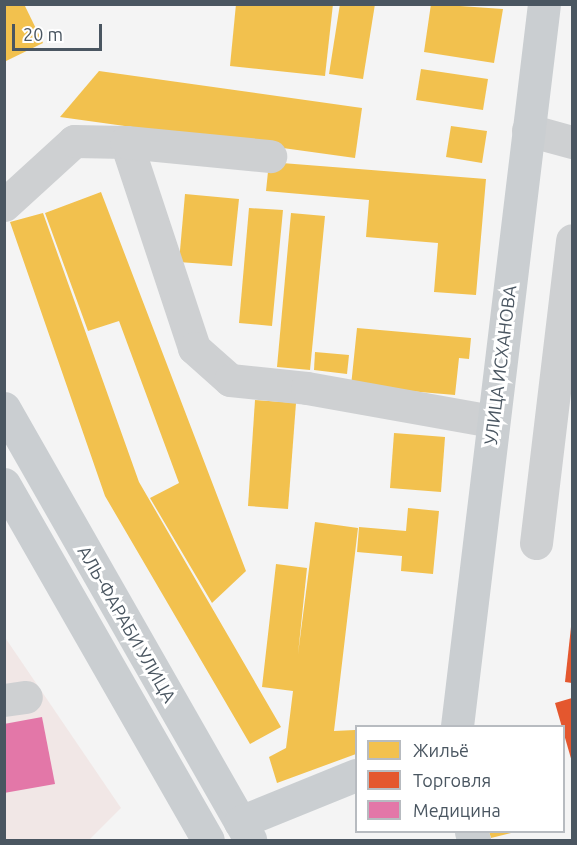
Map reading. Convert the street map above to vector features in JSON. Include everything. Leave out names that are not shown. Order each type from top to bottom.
[{"type":"main road","name":"УЛИЦА ИСХАНОВА","points":[[457,725],[544,4]]},
{"type":"main road","name":"АЛЬ-ФАРАБИ УЛИЦА","points":[[4,408],[245,831]]},
{"type":"main road","name":"АЛЬ-ФАРАБИ УЛИЦА","points":[[4,484],[208,840]]},
{"type":"main road","points":[[245,831],[355,776]]},
{"type":"lane","points":[[528,130],[573,142]]},
{"type":"lane","points":[[4,205],[74,141],[126,142],[270,156]]},
{"type":"lane","points":[[126,142],[194,348],[230,380],[307,388],[493,422]]},
{"type":"lane","points":[[536,543],[573,240]]},
{"type":"shaded area","points":[[4,636],[121,808],[89,840],[5,840]]},
{"type":"building: Жильё","points":[[4,4],[24,4],[43,43],[4,62]]},
{"type":"building: Жильё","points":[[236,4],[333,4],[325,76],[230,66]]},
{"type":"building: Жильё","points":[[340,4],[375,4],[363,79],[329,74]]},
{"type":"building: Жильё","points":[[431,4],[503,9],[494,63],[424,52]]},
{"type":"building: Жильё","points":[[421,69],[488,79],[483,110],[416,100]]},
{"type":"building: Жильё","points":[[99,71],[362,108],[355,158],[60,117]]},
{"type":"building: Жильё","points":[[451,126],[487,131],[482,163],[446,157]]},
{"type":"building: Жильё","points":[[269,162],[486,179],[476,295],[434,292],[438,243],[366,237],[369,200],[266,191]]},
{"type":"building: Жильё","points":[[101,192],[246,571],[212,603],[150,498],[179,483],[119,321],[88,331],[45,213]]},
{"type":"building: Жильё","points":[[185,194],[239,199],[232,266],[179,262]]},
{"type":"building: Жильё","points":[[249,208],[283,210],[272,326],[239,323]]},
{"type":"building: Жильё","points":[[43,213],[139,482],[281,727],[250,744],[105,496],[10,222]]},
{"type":"building: Жильё","points":[[291,213],[325,216],[310,370],[277,367]]},
{"type":"building: Жильё","points":[[357,328],[471,338],[469,359],[459,358],[455,395],[351,386]]},
{"type":"building: Жильё","points":[[315,352],[349,355],[347,374],[314,370]]},
{"type":"building: Жильё","points":[[255,400],[296,403],[288,509],[248,506]]},
{"type":"building: Жильё","points":[[394,433],[445,437],[441,492],[390,488]]},
{"type":"building: Жильё","points":[[408,508],[439,511],[433,574],[401,571],[402,556],[357,552],[359,527],[406,531]]},
{"type":"building: Жильё","points":[[315,522],[358,528],[334,731],[355,730],[355,754],[277,783],[269,757],[286,748],[293,691],[262,687],[276,564],[307,568],[298,654]]},
{"type":"building: Жильё","points":[[489,833],[511,833],[491,838]]},
{"type":"building: Торговля","points":[[572,628],[572,683],[565,682]]},
{"type":"building: Торговля","points":[[572,698],[572,762],[565,738],[565,725],[561,725],[555,703]]},
{"type":"building: Медицина","points":[[42,717],[55,784],[4,793],[4,724]]}]
